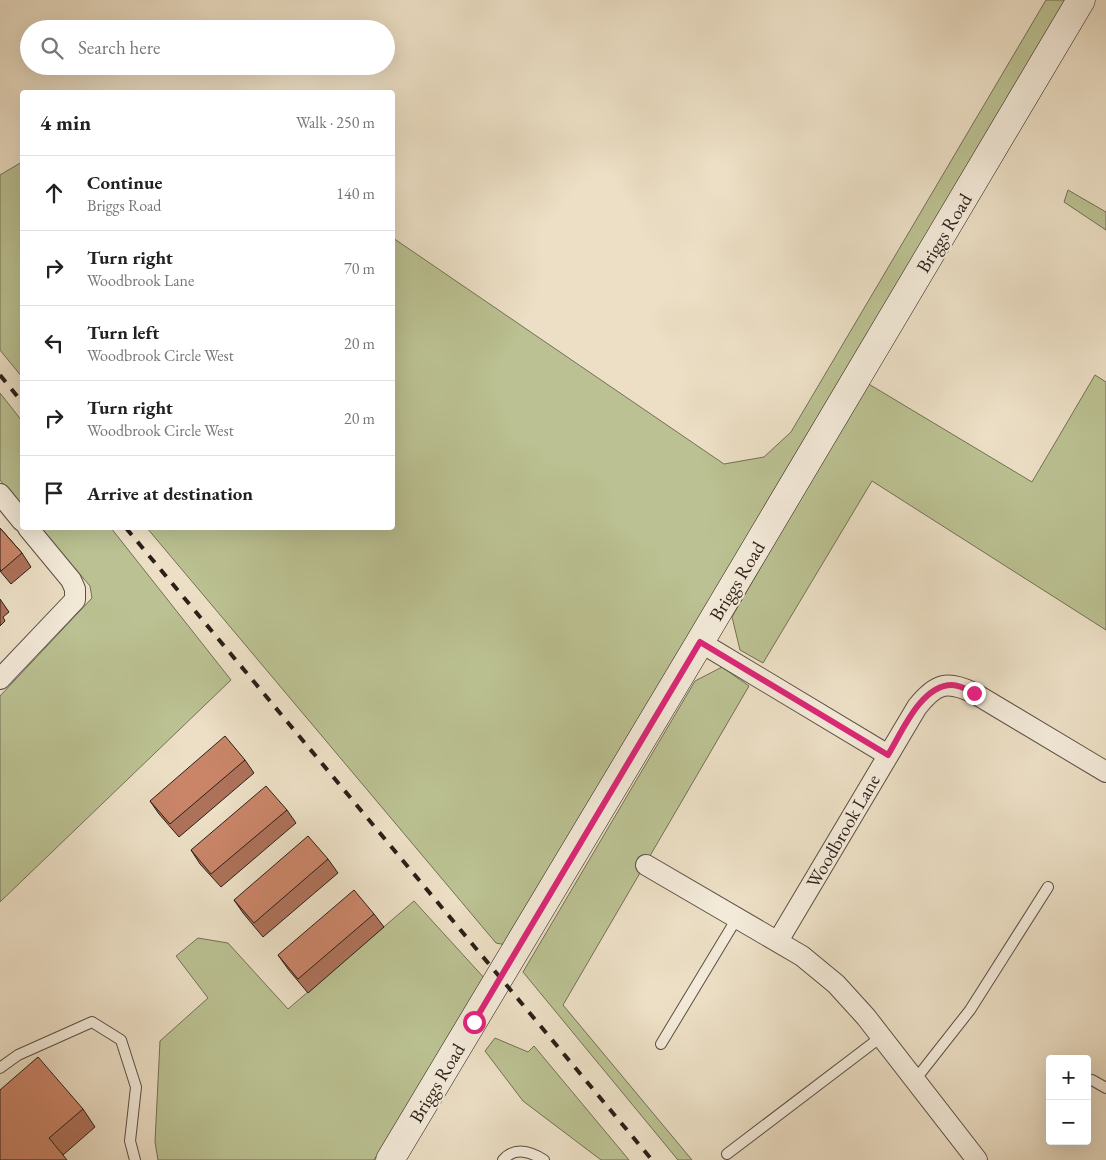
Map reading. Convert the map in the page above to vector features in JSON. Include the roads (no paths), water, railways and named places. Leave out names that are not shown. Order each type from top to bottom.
[{"type":"street","name":"Briggs Road","points":[[390,1160],[1081,0]]},
{"type":"street","points":[[0,494],[20,519]]},
{"type":"street","points":[[1,677],[75,600],[75,589],[71,580],[30,530]]},
{"type":"street","name":"Woodbrook Lane","points":[[700,642],[888,755],[778,941]]},
{"type":"street","points":[[888,755],[917,707],[928,694],[936,688],[952,685],[960,686],[974,693],[1106,772]]},
{"type":"street","points":[[646,865],[802,956],[836,984],[881,1037],[977,1160]]},
{"type":"lane","points":[[915,1080],[970,1010],[1048,887]]},
{"type":"lane","points":[[661,1044],[737,918]]},
{"type":"lane","points":[[0,1068],[18,1055],[92,1022],[121,1040],[136,1087],[130,1141],[135,1160]]},
{"type":"lane","points":[[727,1154],[881,1037]]},
{"type":"lane","points":[[1092,1080],[1106,1088]]},
{"type":"lane","points":[[503,1160],[512,1153],[521,1151],[532,1152],[544,1160]]},
{"type":"railway","points":[[0,375],[20,400]]},
{"type":"railway","points":[[128,530],[652,1160]]}]
